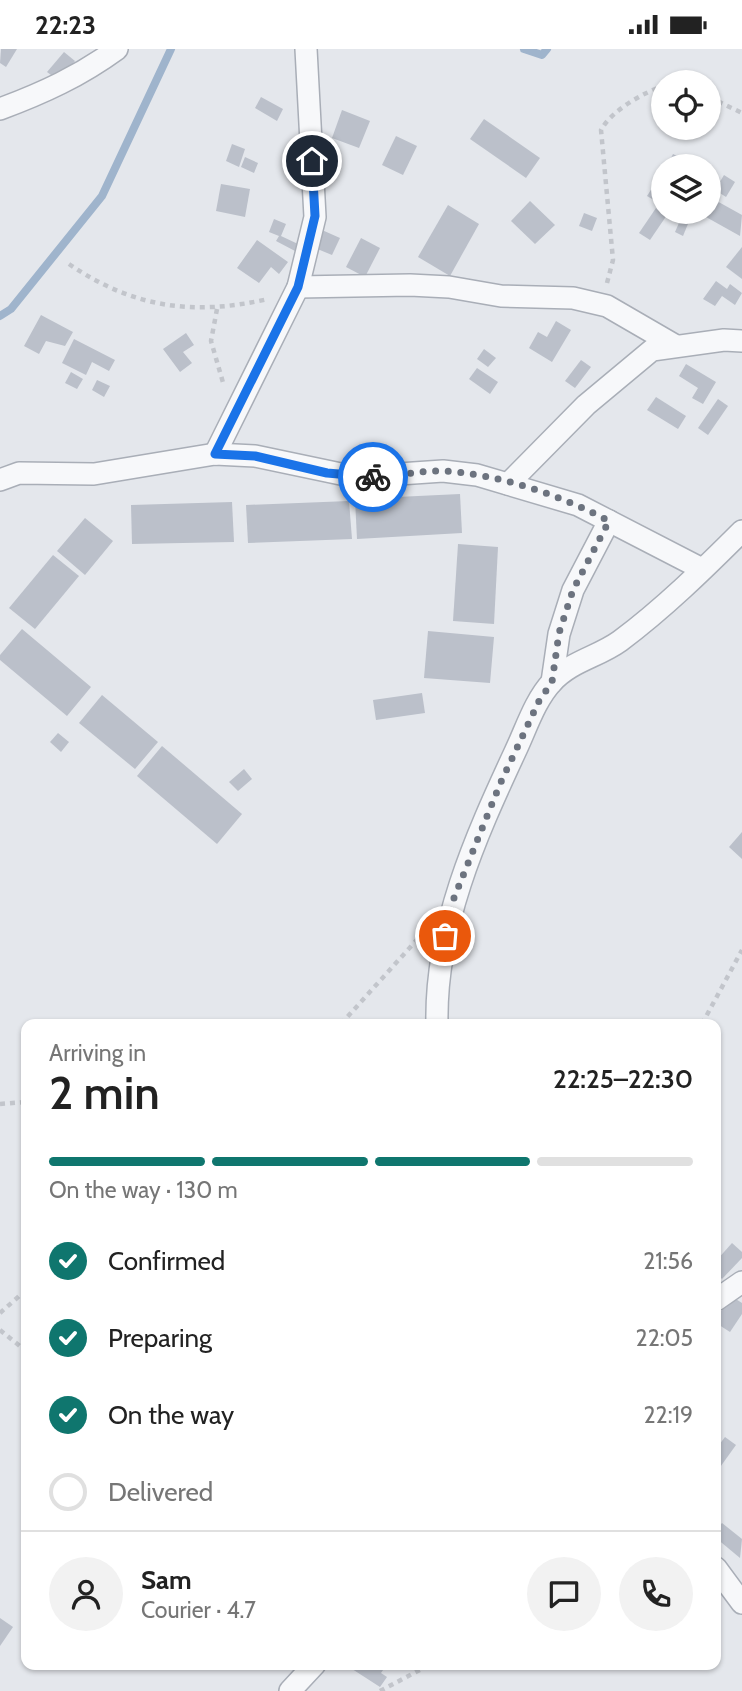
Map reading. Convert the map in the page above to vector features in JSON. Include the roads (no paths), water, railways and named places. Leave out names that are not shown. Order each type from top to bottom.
[{"type":"street","points":[[0,109],[45,93],[86,71],[117,49]]},
{"type":"street","points":[[215,454],[298,287],[315,216],[306,49]]},
{"type":"street","points":[[298,287],[373,284],[449,287],[501,296],[590,302],[625,315],[676,346]]},
{"type":"street","points":[[508,484],[630,366],[652,350],[742,341]]},
{"type":"street","points":[[0,479],[19,473],[94,474],[215,454],[255,456],[355,477],[443,471],[508,484],[578,505],[702,569]]},
{"type":"street","points":[[552,682],[559,633],[573,590],[609,521]]},
{"type":"street","points":[[437,1019],[440,955],[454,898],[500,784],[539,701],[552,682],[579,661],[621,640],[742,531]]},
{"type":"street","points":[[721,1297],[742,1282]]},
{"type":"street","points":[[721,1575],[742,1603]]},
{"type":"street","points":[[290,1691],[309,1670]]},
{"type":"waterway","points":[[0,316],[11,309],[102,196],[171,49]]},
{"type":"waterway","points":[[524,49],[542,55],[547,49]]}]
